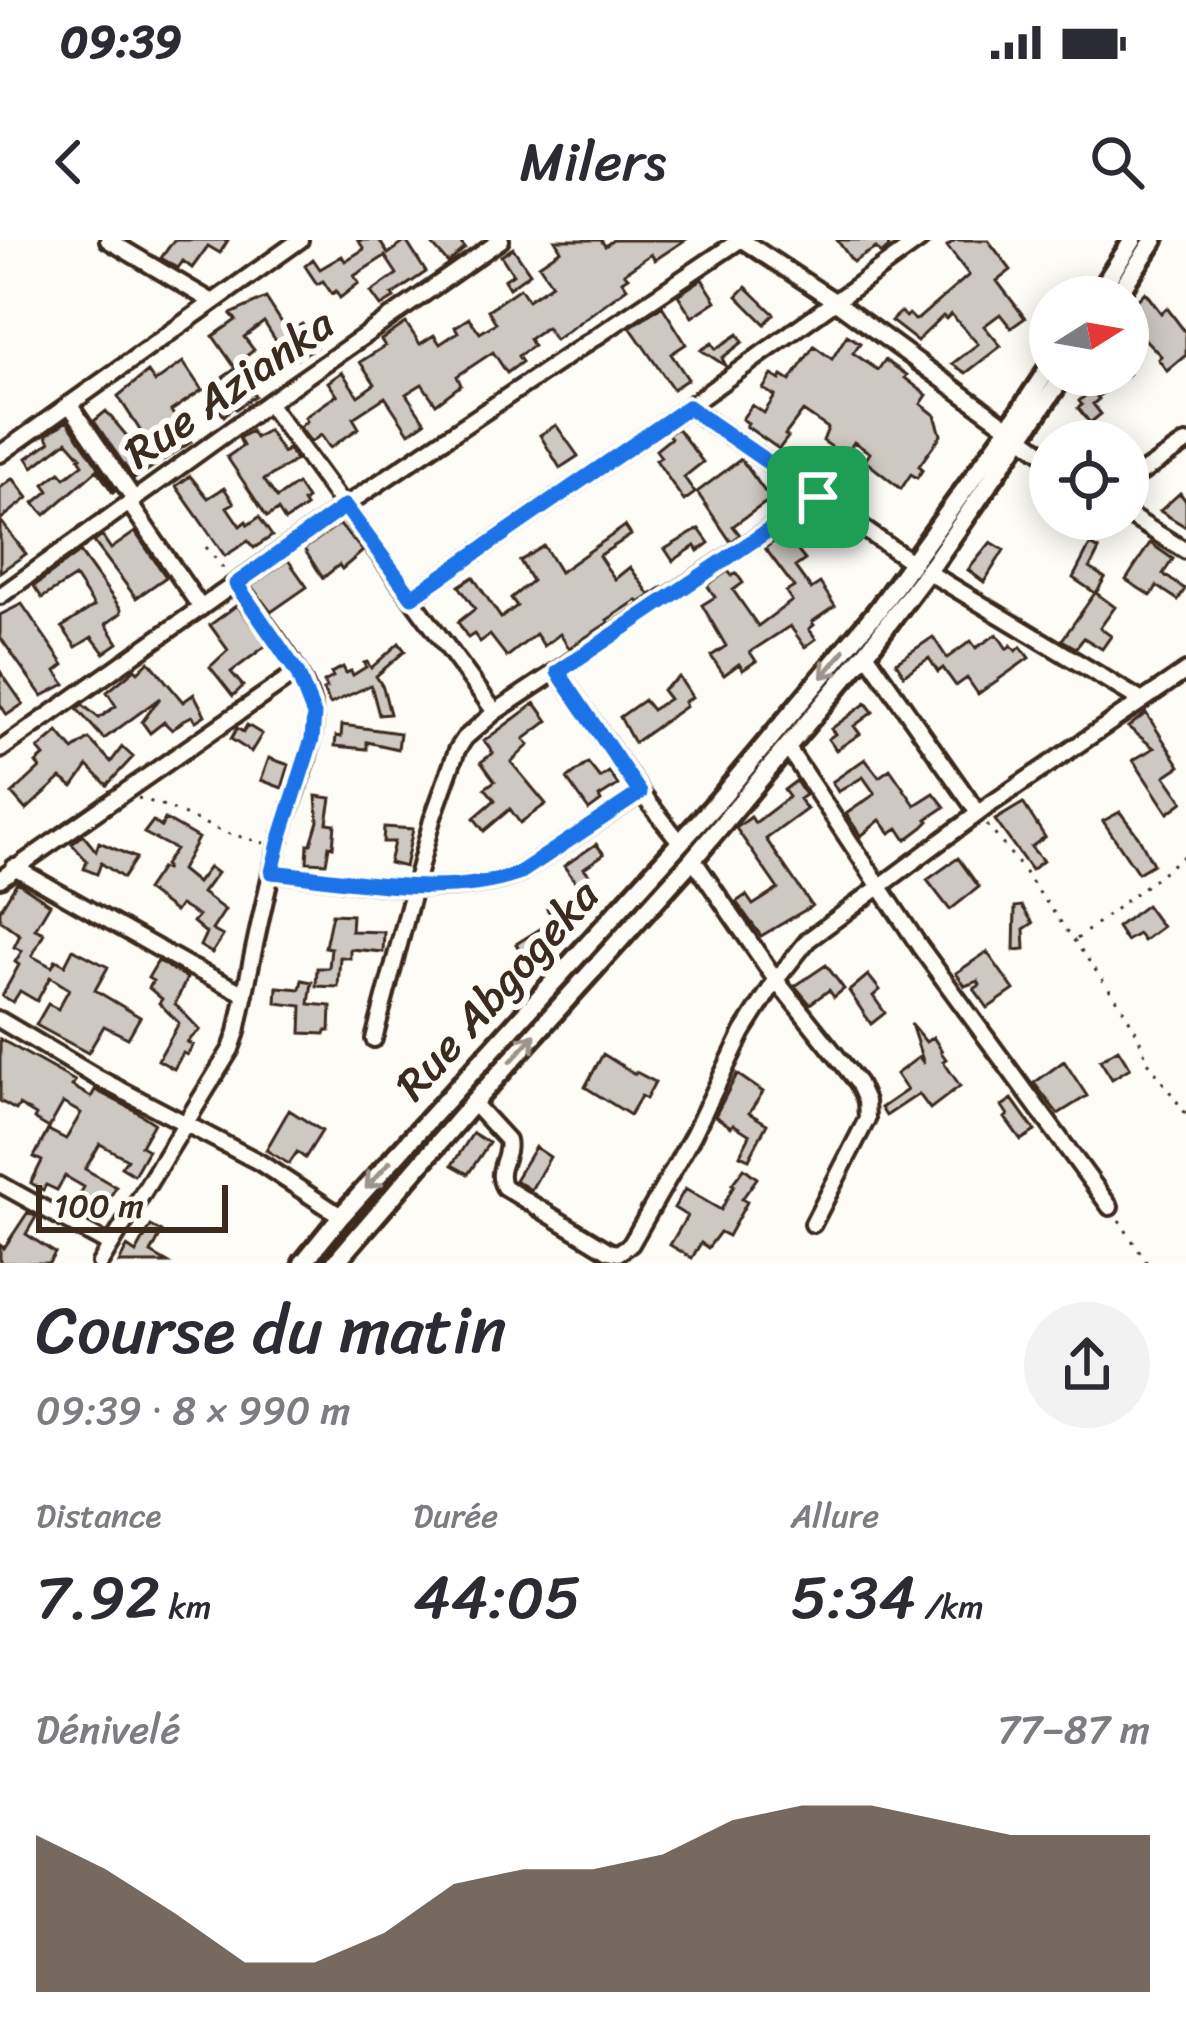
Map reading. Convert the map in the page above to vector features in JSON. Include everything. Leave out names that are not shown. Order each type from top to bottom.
[{"type":"main road","points":[[1110,276],[1133,240]]},
{"type":"main road","points":[[1130,276],[1154,240]]},
{"type":"main road","name":"Rue Abgogeka","points":[[1015,432],[1034,396]]},
{"type":"main road","name":"Rue Abgogeka","points":[[335,1263],[693,859],[866,653],[1015,432],[1046,396]]},
{"type":"main road","name":"Rue Abgogeka","points":[[303,1263],[680,842],[877,611],[920,568]]},
{"type":"street","points":[[108,240],[211,301]]},
{"type":"street","points":[[0,454],[299,240]]},
{"type":"street","name":"Rue Azianka","points":[[0,596],[501,240]]},
{"type":"street","points":[[0,750],[345,506],[741,240],[836,302],[1029,442]]},
{"type":"street","points":[[412,597],[920,240]]},
{"type":"street","points":[[268,403],[496,712]]},
{"type":"street","points":[[69,404],[200,608]]},
{"type":"street","points":[[688,407],[920,568],[1142,701]]},
{"type":"street","points":[[1149,468],[1186,443]]},
{"type":"street","points":[[374,1040],[434,814],[465,738],[496,712],[818,497]]},
{"type":"street","points":[[1149,528],[1186,551]]},
{"type":"street","points":[[100,1263],[231,1049],[278,847],[314,728],[311,703],[297,672],[236,584]]},
{"type":"street","points":[[866,653],[978,813]]},
{"type":"street","points":[[473,1103],[508,1140],[500,1171],[504,1187],[618,1253],[631,1244],[660,1195],[743,1032],[808,940],[978,813],[1186,670]]},
{"type":"street","points":[[0,879],[297,672]]},
{"type":"street","points":[[558,672],[640,793],[680,842]]},
{"type":"street","points":[[787,747],[880,888],[1110,1208]]},
{"type":"street","points":[[272,872],[414,886],[498,881],[518,874],[640,793]]},
{"type":"street","points":[[693,859],[776,980],[858,1083],[866,1101],[867,1119],[813,1224]]},
{"type":"street","points":[[14,867],[245,994]]},
{"type":"street","points":[[0,1020],[98,1078],[259,1162],[341,1216]]},
{"type":"street","points":[[0,1184],[110,1245]]},
{"type":"path","points":[[206,547],[236,584]]},
{"type":"path","points":[[122,793],[223,832],[278,847]]},
{"type":"path","points":[[978,813],[1076,940],[1120,1004],[1148,1062],[1186,1114]]},
{"type":"path","points":[[1076,940],[1186,854]]},
{"type":"path","points":[[1110,1208],[1148,1263]]},
{"type":"building","points":[[174,240],[228,240],[220,253],[208,246],[192,268],[183,261],[178,268],[161,258]]},
{"type":"building","points":[[358,240],[379,240],[388,254],[406,241],[426,272],[381,306],[371,292],[397,274],[385,256],[354,276],[359,283],[340,298],[323,281],[317,284],[305,266],[313,259],[320,269],[342,256],[345,261],[364,249]]},
{"type":"building","points":[[428,240],[458,240],[465,248],[448,263]]},
{"type":"building","points":[[555,240],[601,240],[605,246],[613,240],[685,240],[655,260],[651,254],[624,273],[627,288],[555,340],[546,327],[529,339],[533,346],[518,356],[522,362],[507,373],[493,352],[457,376],[461,385],[436,404],[422,384],[406,394],[425,422],[409,433],[385,397],[353,418],[359,428],[330,448],[321,435],[311,442],[299,427],[307,421],[305,417],[337,395],[328,382],[342,372],[358,396],[375,384],[360,362],[385,346],[381,340],[406,323],[420,344],[434,335],[440,344],[469,318],[480,333],[496,323],[488,310],[520,288],[528,300],[552,284],[539,265],[561,250]]},
{"type":"building","points":[[837,240],[887,240],[889,247],[881,254],[876,248],[853,262]]},
{"type":"building","points":[[955,240],[988,240],[1011,270],[997,281],[1025,318],[1011,328],[1000,314],[984,326],[1001,346],[966,373],[952,364],[978,344],[951,314],[917,341],[891,321],[901,312],[918,319],[969,275],[947,246]]},
{"type":"building","points":[[513,248],[530,273],[509,288],[504,280],[513,274],[501,256]]},
{"type":"building","points":[[702,279],[716,301],[692,317],[678,295]]},
{"type":"building","points":[[746,287],[774,314],[765,324],[737,296]]},
{"type":"building","points":[[1149,297],[1161,313],[1167,308],[1186,333],[1186,355],[1167,371],[1158,359],[1161,356],[1149,343]]},
{"type":"building","points":[[266,298],[286,329],[302,324],[316,347],[290,363],[264,322],[244,337],[254,350],[234,366],[213,336],[236,320],[231,314]]},
{"type":"building","points":[[662,306],[686,344],[671,354],[688,379],[673,389],[630,327]]},
{"type":"building","points":[[738,334],[743,342],[722,358],[726,366],[701,350],[712,343],[716,349]]},
{"type":"building","points":[[847,335],[860,343],[853,353],[878,370],[885,360],[907,375],[927,395],[921,404],[935,415],[941,435],[919,466],[923,469],[917,478],[911,474],[901,489],[865,461],[870,453],[854,442],[845,456],[823,441],[828,428],[803,411],[779,449],[742,419],[752,405],[764,413],[775,396],[763,389],[772,375],[790,381],[814,346],[832,359]]},
{"type":"building","points":[[183,362],[202,390],[171,411],[191,442],[134,479],[94,421],[106,411],[146,459],[154,452],[118,396],[148,372],[155,382]]},
{"type":"building","points":[[235,369],[255,396],[224,416],[205,390]]},
{"type":"building","points":[[1098,396],[1093,404],[1101,414],[1088,420],[1078,408],[1079,401]]},
{"type":"building","points":[[67,421],[115,491],[97,470],[45,515],[34,503],[49,491],[44,484],[60,472],[65,478],[83,464],[81,457],[67,441],[33,467],[27,458],[50,442],[46,435]]},
{"type":"building","points":[[556,425],[578,456],[560,468],[540,435]]},
{"type":"building","points":[[677,428],[703,462],[684,477],[695,493],[684,501],[656,460],[661,457],[656,450]]},
{"type":"building","points":[[268,430],[283,453],[288,449],[296,460],[264,480],[277,498],[297,484],[307,499],[306,507],[285,521],[278,510],[267,517],[227,457],[243,446],[239,438],[251,431],[255,438]]},
{"type":"building","points":[[741,459],[768,496],[775,489],[785,500],[774,511],[765,503],[733,526],[740,535],[731,542],[697,492]]},
{"type":"building","points":[[190,476],[208,498],[224,488],[234,503],[227,507],[240,526],[259,517],[272,536],[254,548],[248,541],[225,556],[176,486]]},
{"type":"building","points":[[13,478],[28,498],[0,520],[0,488]]},
{"type":"building","points":[[1180,493],[1186,501],[1186,527],[1160,511]]},
{"type":"building","points":[[0,520],[26,554],[0,572]]},
{"type":"building","points":[[339,524],[363,551],[323,578],[304,549]]},
{"type":"building","points":[[625,526],[631,535],[599,556],[615,579],[630,567],[650,595],[663,587],[569,648],[560,634],[544,646],[536,634],[507,657],[490,635],[480,642],[474,634],[468,638],[458,622],[475,609],[459,586],[473,577],[501,618],[517,606],[511,598],[532,581],[520,561],[544,546],[560,572]]},
{"type":"building","points":[[699,529],[709,543],[673,561],[665,549]]},
{"type":"building","points":[[135,532],[166,577],[136,598],[94,542],[102,536],[111,549]]},
{"type":"building","points":[[784,534],[805,560],[795,567],[811,589],[820,583],[835,606],[812,622],[809,629],[816,639],[805,647],[790,626],[750,652],[756,661],[743,670],[739,664],[724,675],[711,656],[726,646],[702,605],[715,597],[707,585],[728,571],[732,576],[736,573],[743,583],[733,590],[758,626],[792,601],[786,592],[794,587],[765,548]]},
{"type":"building","points":[[991,542],[1004,550],[984,582],[968,570]]},
{"type":"building","points":[[1150,543],[1173,559],[1163,574],[1185,589],[1178,600],[1157,586],[1151,596],[1126,580]]},
{"type":"building","points":[[1090,545],[1099,550],[1090,568],[1105,578],[1096,593],[1115,607],[1100,628],[1111,636],[1102,649],[1084,638],[1076,648],[1062,640],[1095,593],[1073,578]]},
{"type":"building","points":[[80,552],[121,609],[106,624],[118,643],[104,653],[92,637],[76,647],[62,627],[94,606],[75,577],[42,598],[34,586]]},
{"type":"building","points":[[288,560],[307,587],[271,612],[251,586]]},
{"type":"building","points":[[22,604],[64,665],[56,671],[65,684],[42,696],[0,637],[0,615]]},
{"type":"building","points":[[237,605],[267,645],[231,672],[243,686],[233,696],[210,667],[228,650],[210,625]]},
{"type":"building","points":[[997,634],[1007,649],[1021,647],[1029,658],[978,694],[967,678],[956,686],[929,658],[904,675],[896,662],[933,637],[947,658],[971,641],[976,648]]},
{"type":"building","points":[[399,643],[405,651],[376,676],[390,714],[379,715],[371,685],[330,704],[323,690],[331,673],[343,667],[353,675],[367,662],[371,668]]},
{"type":"building","points":[[149,661],[183,702],[194,694],[205,715],[196,721],[192,716],[172,730],[164,722],[150,733],[142,722],[160,698],[104,739],[77,709],[83,705],[99,718],[116,706],[107,692]]},
{"type":"building","points":[[0,671],[23,704],[7,715],[0,704]]},
{"type":"building","points":[[679,677],[692,697],[684,702],[686,706],[634,743],[620,717],[644,700],[652,710],[669,699],[662,690]]},
{"type":"building","points":[[535,703],[548,721],[524,739],[529,745],[511,762],[546,804],[520,823],[510,809],[484,831],[474,818],[495,800],[485,788],[495,781],[481,762],[493,753],[484,741]]},
{"type":"building","points":[[866,703],[873,712],[854,726],[860,734],[836,750],[828,739],[835,734],[831,729]]},
{"type":"building","points":[[1146,713],[1180,766],[1165,776],[1183,802],[1168,813],[1133,760],[1154,748],[1128,727]]},
{"type":"building","points":[[247,725],[262,734],[251,752],[231,739],[237,728],[243,732]]},
{"type":"building","points":[[342,725],[400,733],[398,749],[367,742],[367,749],[335,746]]},
{"type":"building","points":[[58,732],[73,750],[89,739],[111,762],[122,747],[133,757],[107,785],[88,766],[73,787],[61,778],[26,810],[12,794],[40,768],[36,763],[44,756],[38,749]]},
{"type":"building","points":[[269,758],[289,765],[282,788],[261,780]]},
{"type":"building","points":[[865,759],[879,777],[890,769],[915,805],[934,793],[945,807],[906,840],[898,828],[890,833],[880,820],[861,836],[846,814],[875,794],[863,777],[838,792],[832,782]]},
{"type":"building","points":[[588,763],[600,778],[609,772],[618,785],[589,810],[567,779]]},
{"type":"building","points":[[796,781],[805,795],[799,799],[807,809],[766,839],[812,906],[761,936],[736,902],[746,895],[753,905],[778,889],[736,828],[751,817],[755,823],[789,797],[784,790]]},
{"type":"building","points":[[316,796],[331,798],[327,823],[335,824],[326,863],[307,862],[308,844],[318,821]]},
{"type":"building","points":[[1023,803],[1045,837],[1031,847],[1043,861],[1031,870],[995,820]]},
{"type":"building","points":[[1120,812],[1153,864],[1138,873],[1103,821]]},
{"type":"building","points":[[165,819],[198,838],[181,870],[197,883],[209,867],[217,873],[202,893],[225,910],[212,930],[223,936],[212,953],[200,946],[206,933],[193,922],[198,916],[180,905],[175,912],[146,890],[161,868],[165,870],[175,849],[144,833],[153,821],[161,827]]},
{"type":"building","points":[[384,827],[413,829],[405,867],[389,863],[394,842],[383,842]]},
{"type":"building","points":[[83,835],[96,851],[99,842],[136,858],[123,878],[101,863],[97,874],[84,869],[87,861],[72,844]]},
{"type":"building","points":[[596,844],[604,854],[584,868],[599,894],[587,903],[591,908],[524,957],[516,944],[548,924],[553,918],[547,909],[581,890],[564,866]]},
{"type":"building","points":[[958,858],[979,887],[950,910],[927,880]]},
{"type":"building","points":[[17,882],[50,904],[35,929],[44,933],[32,956],[52,967],[56,960],[65,965],[73,949],[108,967],[95,990],[140,1017],[128,1038],[104,1026],[88,1053],[36,1025],[48,1004],[58,1009],[69,989],[50,977],[37,1001],[20,991],[13,1002],[2,996],[22,951],[14,947],[20,935],[0,920],[0,910]]},
{"type":"building","points":[[1146,905],[1162,927],[1143,941],[1138,934],[1126,941],[1117,927]]},
{"type":"building","points":[[1022,906],[1033,923],[1024,929],[1025,949],[1014,950],[1015,907]]},
{"type":"building","points":[[332,914],[352,915],[351,931],[384,932],[383,952],[350,949],[350,958],[340,957],[338,987],[316,986],[317,968],[329,968],[331,948],[325,947]]},
{"type":"building","points":[[987,952],[1014,990],[988,1008],[974,989],[978,981],[965,986],[956,973]]},
{"type":"building","points":[[158,961],[187,978],[175,1004],[200,1030],[187,1042],[193,1045],[174,1069],[158,1060],[179,1023],[149,988],[153,981],[148,978]]},
{"type":"building","points":[[826,965],[844,989],[834,997],[829,990],[810,1004],[795,986]]},
{"type":"building","points":[[868,975],[880,990],[873,996],[885,1013],[871,1024],[849,991]]},
{"type":"building","points":[[302,980],[312,982],[309,1004],[331,1006],[330,1031],[325,1034],[301,1033],[302,1006],[276,1003],[277,987],[300,989]]},
{"type":"building","points":[[911,1024],[926,1042],[933,1037],[960,1086],[930,1109],[919,1094],[886,1116],[881,1108],[907,1090],[896,1074],[919,1057],[924,1064]]},
{"type":"building","points":[[0,1039],[75,1081],[72,1086],[91,1097],[95,1090],[154,1123],[141,1146],[148,1150],[134,1175],[121,1167],[127,1159],[100,1144],[85,1169],[116,1187],[102,1211],[107,1214],[102,1223],[73,1207],[84,1187],[65,1176],[57,1190],[46,1185],[43,1190],[31,1183],[42,1161],[34,1157],[48,1130],[66,1139],[81,1113],[63,1103],[49,1128],[19,1105],[16,1110],[0,1101]]},
{"type":"building","points":[[1118,1049],[1130,1068],[1112,1079],[1100,1060]]},
{"type":"building","points":[[603,1054],[655,1082],[630,1115],[585,1087]]},
{"type":"building","points":[[1064,1061],[1087,1096],[1058,1114],[1034,1083]]},
{"type":"building","points":[[737,1074],[763,1092],[749,1113],[767,1124],[749,1159],[740,1155],[750,1135],[715,1116]]},
{"type":"building","points":[[1012,1099],[1035,1131],[1021,1140],[1002,1106]]},
{"type":"building","points":[[289,1110],[322,1131],[305,1158],[297,1152],[289,1164],[266,1150]]},
{"type":"building","points":[[473,1133],[489,1143],[468,1174],[452,1165]]},
{"type":"building","points":[[535,1147],[550,1157],[531,1190],[515,1180]]},
{"type":"building","points":[[744,1168],[757,1178],[742,1199],[747,1202],[728,1236],[720,1232],[708,1248],[701,1243],[692,1258],[670,1245],[687,1216],[674,1208],[685,1189],[721,1210]]},
{"type":"building","points":[[28,1212],[36,1217],[26,1234],[55,1253],[49,1263],[0,1263],[0,1245],[4,1248]]},
{"type":"building","points":[[151,1226],[162,1232],[151,1253],[168,1263],[119,1263],[127,1247],[136,1253]]},
{"type":"route","points":[[688,407],[818,497],[558,672],[640,793],[518,874],[498,881],[414,886],[272,872],[312,739],[314,715],[297,672],[236,584],[345,506],[412,597],[688,407]]}]
